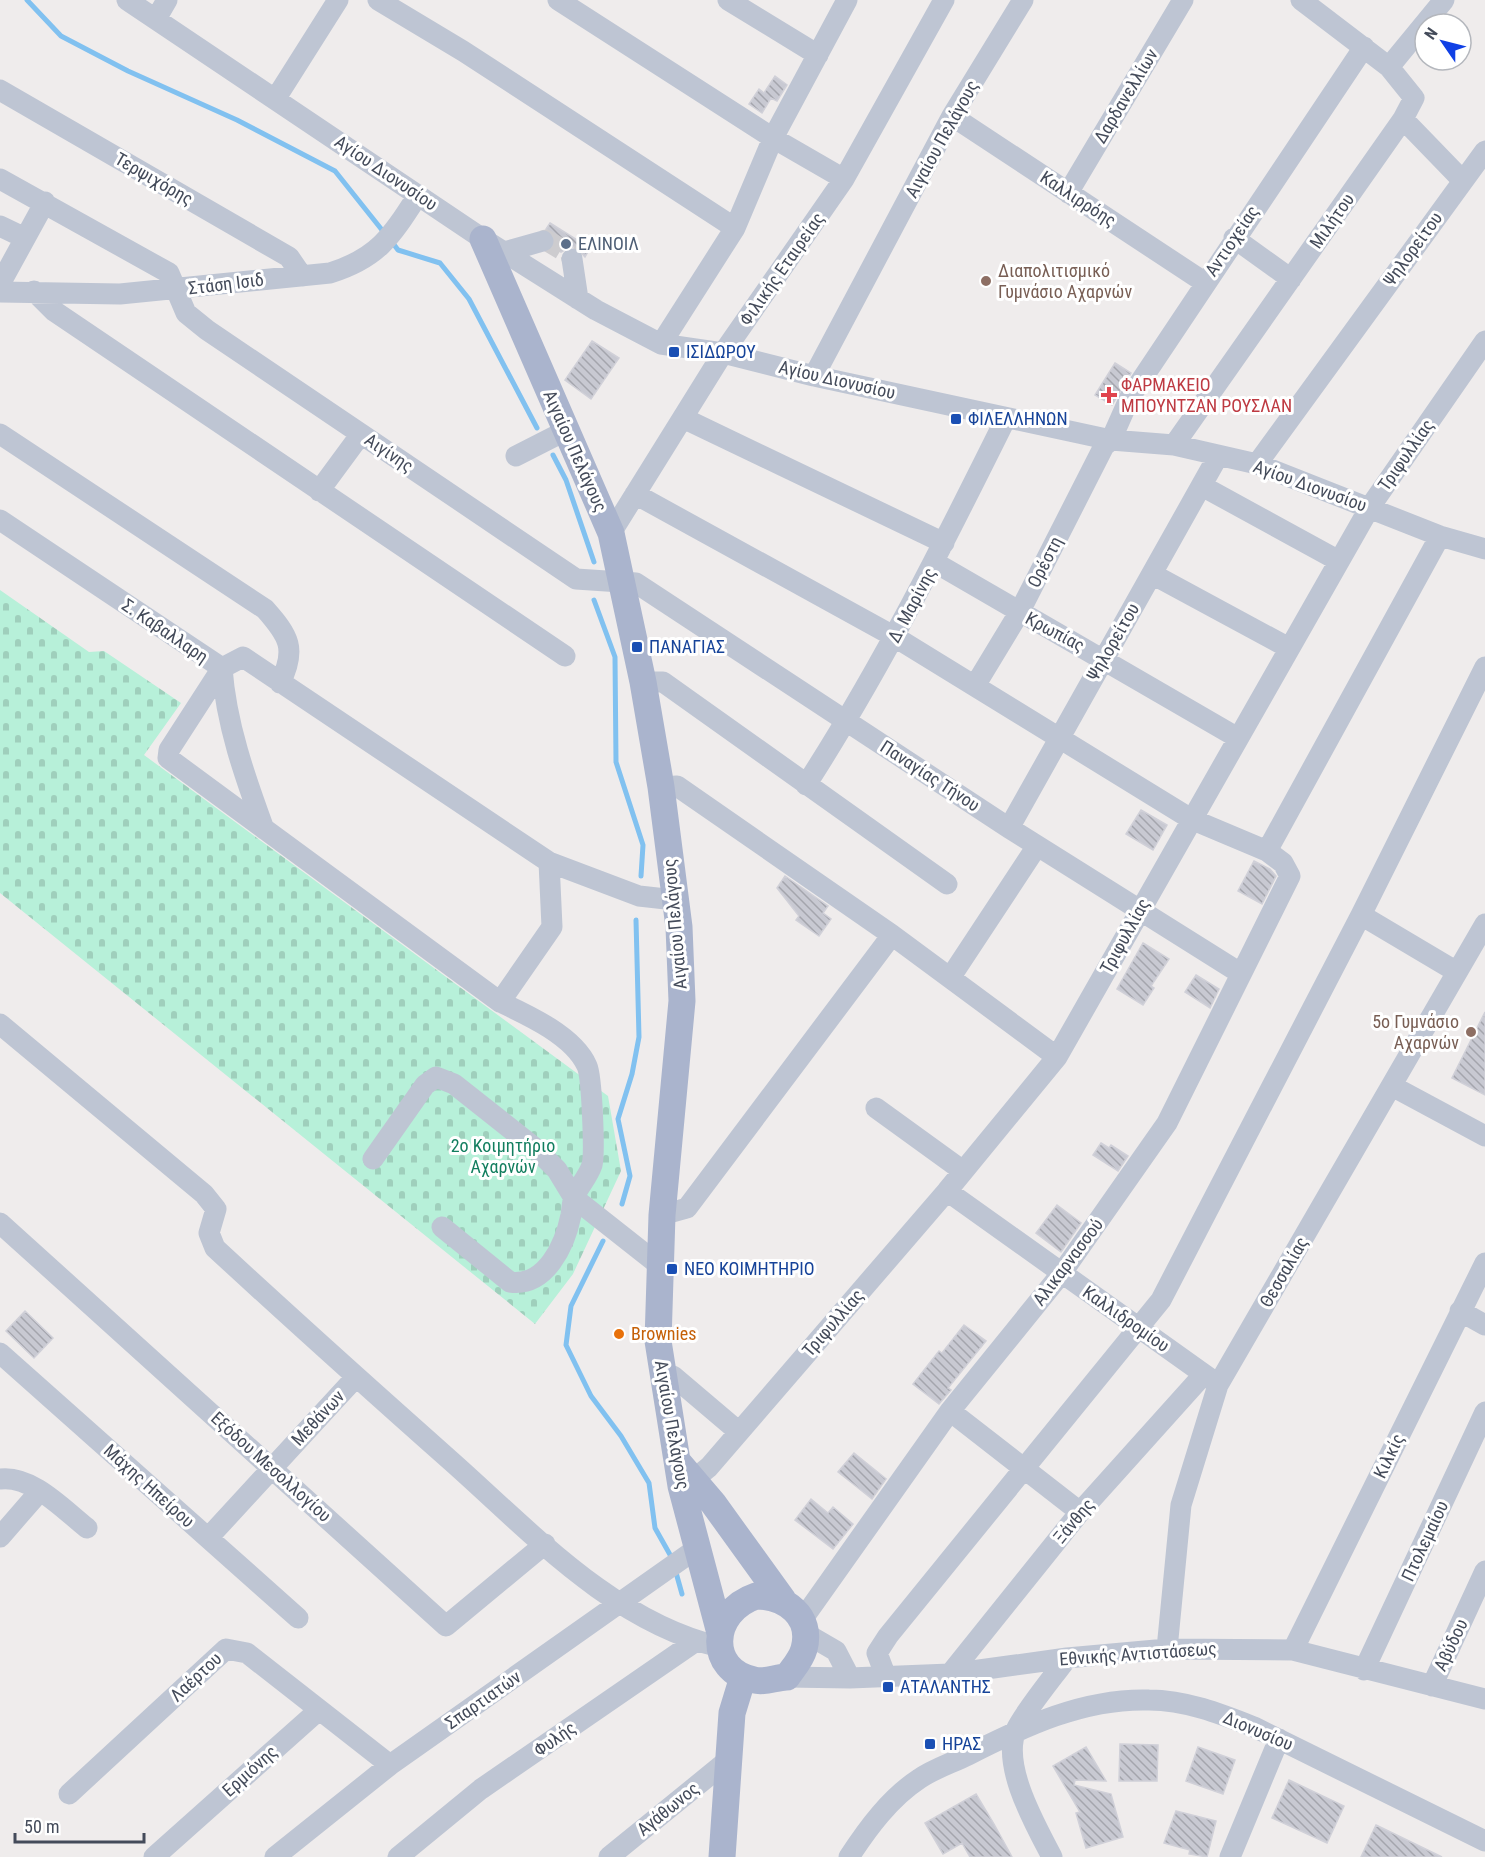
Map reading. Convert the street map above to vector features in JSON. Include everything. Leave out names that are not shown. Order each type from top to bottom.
[{"type":"main road","name":"Αιγαίου Πελάγους","points":[[493,245],[611,533],[643,682],[661,787],[679,927],[682,1001],[662,1215],[658,1341],[663,1378],[685,1470],[712,1640]]},
{"type":"main road","points":[[685,1470],[713,1503],[783,1600],[794,1608],[803,1626],[800,1659],[787,1677],[769,1681],[743,1677],[733,1669],[712,1640],[725,1618],[742,1600],[756,1596],[770,1596],[783,1600]]},
{"type":"main road","points":[[722,1857],[732,1713],[743,1677]]},
{"type":"street","name":"Αγίου Διονυσίου","points":[[127,0],[493,245],[578,299],[661,344],[723,353],[814,376],[1111,440],[1174,445],[1257,464],[1440,536],[1485,549]]},
{"type":"street","points":[[156,19],[167,0]]},
{"type":"street","points":[[276,98],[339,0]]},
{"type":"street","points":[[378,0],[463,51],[735,228]]},
{"type":"street","points":[[558,0],[773,138],[844,179]]},
{"type":"street","points":[[728,0],[818,56]]},
{"type":"street","points":[[661,344],[735,228],[773,138],[846,0]]},
{"type":"street","name":"Φιλικής Εταιρείας","points":[[611,533],[723,353],[844,179],[944,0]]},
{"type":"street","name":"Αιγαίου Πελάγους","points":[[814,376],[952,116],[1023,0]]},
{"type":"street","name":"Δαρδανελλίων","points":[[1068,193],[1183,0]]},
{"type":"street","points":[[1301,0],[1389,67],[1444,0]]},
{"type":"street","name":"Αντιοχείας","points":[[1111,440],[1130,397],[1204,282],[1364,47]]},
{"type":"street","name":"Μιλήτου","points":[[1174,445],[1403,119],[1414,98],[1389,67]]},
{"type":"street","name":"Τερψιχόρης","points":[[0,90],[289,257],[302,276]]},
{"type":"street","name":"Καλλιρρόης","points":[[952,116],[1204,282]]},
{"type":"street","points":[[1403,119],[1473,178]]},
{"type":"street","name":"Ψηλορείτου","points":[[1257,464],[1473,178],[1485,151]]},
{"type":"street","name":"Αιγίνης","points":[[0,179],[169,273],[186,313],[207,330],[576,579],[621,580]]},
{"type":"street","name":"Στάση Ισιδ","points":[[0,292],[120,294],[330,273],[356,265],[378,250],[399,224],[417,195]]},
{"type":"street","points":[[0,284],[45,202]]},
{"type":"street","points":[[0,226],[25,238]]},
{"type":"street","points":[[1234,238],[1291,279]]},
{"type":"street","points":[[493,245],[543,241]]},
{"type":"street","points":[[572,259],[578,299]]},
{"type":"street","points":[[34,291],[54,311],[565,656]]},
{"type":"street","name":"Τριφυλλίας","points":[[685,1470],[709,1467],[947,1191],[1057,1057],[1370,507],[1485,341]]},
{"type":"street","name":"Δ. Μαρίνης","points":[[806,785],[847,721],[895,637],[1006,417]]},
{"type":"street","points":[[683,418],[944,543]]},
{"type":"street","points":[[516,456],[567,430]]},
{"type":"street","points":[[0,434],[265,609],[287,634],[290,663],[280,683]]},
{"type":"street","points":[[319,491],[361,434]]},
{"type":"street","name":"Ορέστη","points":[[976,684],[1019,613],[1104,446],[1111,440]]},
{"type":"street","name":"Ψηλορείτου","points":[[1009,828],[1218,456]]},
{"type":"street","points":[[1202,486],[1339,561]]},
{"type":"street","points":[[635,494],[976,684],[1058,738],[1191,819],[1267,851],[1440,536]]},
{"type":"street","name":"Σ. Καβαλλαρη","points":[[0,520],[222,669],[227,714],[249,789],[264,829]]},
{"type":"street","name":"Κρωπίας","points":[[934,562],[1019,613],[1104,658],[1238,738]]},
{"type":"street","points":[[1152,574],[1289,648]]},
{"type":"street","name":"Παναγίας Τήνου","points":[[621,580],[636,584],[1009,828],[1240,973]]},
{"type":"street","points":[[442,1227],[510,1282],[521,1284],[535,1279],[556,1256],[571,1217],[574,1198],[592,1164],[594,1142],[591,1123],[592,1085],[587,1065],[568,1043],[537,1019],[500,1002],[168,758],[169,750],[222,669],[243,657],[549,862],[639,896],[675,900]]},
{"type":"street","points":[[886,1677],[877,1653],[1024,1467],[1161,1300],[1361,915],[1485,667]]},
{"type":"street","points":[[643,682],[663,681],[947,884]]},
{"type":"street","points":[[661,787],[677,786],[892,935],[1057,1057]]},
{"type":"street","points":[[950,978],[1037,846]]},
{"type":"street","name":"Αλικαρνασσού","points":[[803,1626],[950,1411],[1060,1274],[1167,1123],[1290,876],[1283,863],[1267,851]]},
{"type":"street","points":[[500,1002],[552,927],[549,862]]},
{"type":"street","points":[[1361,915],[1457,972]]},
{"type":"street","name":"Θεσσαλίας","points":[[1167,1649],[1181,1505],[1211,1379],[1392,1086],[1485,924]]},
{"type":"street","points":[[662,1215],[687,1208],[892,935]]},
{"type":"street","points":[[0,1024],[204,1194],[216,1209],[209,1233],[215,1248],[356,1377],[545,1544],[619,1604],[712,1640]]},
{"type":"street","points":[[374,1159],[425,1085],[436,1077],[454,1084],[535,1148],[557,1170],[574,1198],[659,1265]]},
{"type":"street","points":[[1392,1086],[1485,1136]]},
{"type":"street","points":[[876,1108],[963,1171]]},
{"type":"street","name":"Καλλιδρομίου","points":[[947,1191],[1060,1274],[1140,1327],[1211,1379]]},
{"type":"street","name":"Εξόδου Μεσολλογίου","points":[[0,1222],[446,1626],[545,1544]]},
{"type":"street","name":"Κιλκίς","points":[[1293,1650],[1485,1263]]},
{"type":"street","points":[[1460,1311],[1485,1325]]},
{"type":"street","name":"Μάχης Ηπείρου","points":[[0,1353],[298,1618]]},
{"type":"street","points":[[663,1378],[674,1376],[740,1432]]},
{"type":"street","name":"Μεθάνων","points":[[208,1538],[356,1377]]},
{"type":"street","name":"Ξάνθης","points":[[950,1674],[1080,1512],[1211,1379]]},
{"type":"street","points":[[950,1411],[1080,1512]]},
{"type":"street","name":"Πτολεμαίου","points":[[1364,1670],[1485,1412]]},
{"type":"street","points":[[0,1479],[12,1478],[40,1491],[87,1528]]},
{"type":"street","points":[[0,1537],[40,1491]]},
{"type":"street","name":"Σπαρτιατών","points":[[275,1857],[390,1765],[696,1549]]},
{"type":"street","name":"Αβύδου","points":[[1432,1686],[1485,1571]]},
{"type":"street","points":[[803,1626],[836,1651],[850,1678]]},
{"type":"street","name":"Φυλής","points":[[398,1857],[481,1789],[712,1640]]},
{"type":"street","name":"Λαέρτου","points":[[69,1794],[226,1649],[246,1653],[390,1765]]},
{"type":"street","name":"Εθνικής Αντιστάσεως","points":[[787,1677],[850,1678],[950,1674],[1067,1658],[1167,1649],[1293,1650],[1364,1670],[1485,1699]]},
{"type":"street","points":[[1052,1857],[1027,1810],[1013,1767],[1015,1731],[1067,1658]]},
{"type":"street","name":"Διονυσίου","points":[[849,1857],[881,1812],[919,1779],[1015,1731],[1088,1706],[1123,1700],[1173,1701],[1216,1713],[1279,1739],[1485,1841]]},
{"type":"street","name":"Ερμιόνης","points":[[154,1857],[319,1710]]},
{"type":"street","points":[[1230,1857],[1279,1739]]},
{"type":"street","name":"Αγάθωνος","points":[[609,1857],[727,1761]]},
{"type":"green space","name":"2ο Κοιμητήριο Αχαρνών","points":[[0,590],[89,652],[104,651],[181,703],[144,755],[608,1096],[621,1171],[573,1274],[535,1324],[0,893]]},
{"type":"building","points":[[775,76],[787,85],[777,101],[771,98],[762,113],[749,104],[759,89],[764,93]]},
{"type":"building","points":[[550,223],[590,248],[585,257],[576,247],[570,247],[561,252],[554,247],[555,237],[546,229]]},
{"type":"building","points":[[592,341],[619,358],[591,399],[565,380]]},
{"type":"building","points":[[1115,363],[1131,373],[1112,405],[1095,395]]},
{"type":"building","points":[[1141,810],[1167,825],[1153,850],[1126,834]]},
{"type":"building","points":[[1254,861],[1270,869],[1276,876],[1262,904],[1238,891]]},
{"type":"building","points":[[785,876],[828,906],[823,913],[831,919],[819,936],[796,920],[799,916],[777,888]]},
{"type":"building","points":[[1143,943],[1169,959],[1151,986],[1154,988],[1143,1005],[1117,989]]},
{"type":"building","points":[[1196,975],[1219,989],[1210,1008],[1185,992]]},
{"type":"building","points":[[1485,1012],[1485,1095],[1452,1078]]},
{"type":"building","points":[[1101,1143],[1109,1148],[1111,1145],[1128,1156],[1118,1171],[1093,1155]]},
{"type":"building","points":[[1057,1205],[1081,1223],[1061,1252],[1036,1233]]},
{"type":"building","points":[[25,1311],[53,1338],[34,1358],[6,1331]]},
{"type":"building","points":[[964,1325],[986,1341],[948,1388],[951,1390],[939,1404],[913,1384],[939,1351],[942,1353]]},
{"type":"building","points":[[854,1453],[886,1479],[872,1499],[838,1472]]},
{"type":"building","points":[[811,1499],[828,1513],[833,1507],[853,1524],[833,1549],[795,1520]]},
{"type":"building","points":[[1120,1744],[1158,1745],[1157,1781],[1119,1781]]},
{"type":"building","points":[[1086,1747],[1106,1781],[1075,1780],[1074,1785],[1111,1794],[1123,1837],[1086,1848],[1076,1813],[1080,1812],[1053,1766]]},
{"type":"building","points":[[1198,1747],[1235,1760],[1223,1794],[1186,1781]]},
{"type":"building","points":[[1289,1780],[1344,1806],[1327,1843],[1272,1818]]},
{"type":"building","points":[[976,1794],[1012,1857],[970,1857],[962,1843],[943,1854],[925,1823]]},
{"type":"building","points":[[1176,1811],[1216,1821],[1207,1857],[1189,1854],[1190,1850],[1164,1843]]},
{"type":"building","points":[[1376,1825],[1442,1857],[1361,1857]]},
{"type":"waterway","points":[[27,0],[61,36],[128,71],[237,120],[335,171],[386,235]]},
{"type":"waterway","points":[[392,242],[398,250],[440,263],[469,299],[537,428]]},
{"type":"waterway","points":[[553,455],[566,480],[594,562]]},
{"type":"waterway","points":[[594,600],[615,657],[616,762],[643,845],[641,876]]},
{"type":"waterway","points":[[622,1204],[630,1176],[618,1119],[632,1074],[639,1037],[636,920]]},
{"type":"waterway","points":[[603,1241],[571,1306],[566,1345],[591,1396],[621,1436],[649,1483],[655,1528],[673,1560]]},
{"type":"waterway","points":[[675,1569],[682,1594]]},
{"type":"tunnel","points":[[543,241],[546,240],[571,255],[572,259]]},
{"type":"place","name":"ΕΛΙΝΟΙΛ","points":[[566,244]]},
{"type":"place","name":"Διαπολιτισμικό Γυμνάσιο Αχαρνών","points":[[986,281]]},
{"type":"place","name":"ΙΣΙΔΩΡΟΥ","points":[[674,352]]},
{"type":"place","name":"ΦΑΡΜΑΚΕΙΟ ΜΠΟΥΝΤΖΑΝ ΡΟΥΣΛΑΝ","points":[[1109,395]]},
{"type":"place","name":"ΦΙΛΕΛΛΗΝΩΝ","points":[[956,419]]},
{"type":"place","name":"ΠΑΝΑΓΙΑΣ","points":[[637,647]]},
{"type":"place","name":"5ο Γυμνάσιο Αχαρνών","points":[[1471,1032]]},
{"type":"place","name":"ΝΕΟ ΚΟΙΜΗΤΗΡΙΟ","points":[[672,1269]]},
{"type":"place","name":"Brownies","points":[[619,1334]]},
{"type":"place","name":"ΑΤΑΛΑΝΤΗΣ","points":[[888,1687]]},
{"type":"place","name":"ΗΡΑΣ","points":[[930,1744]]}]
